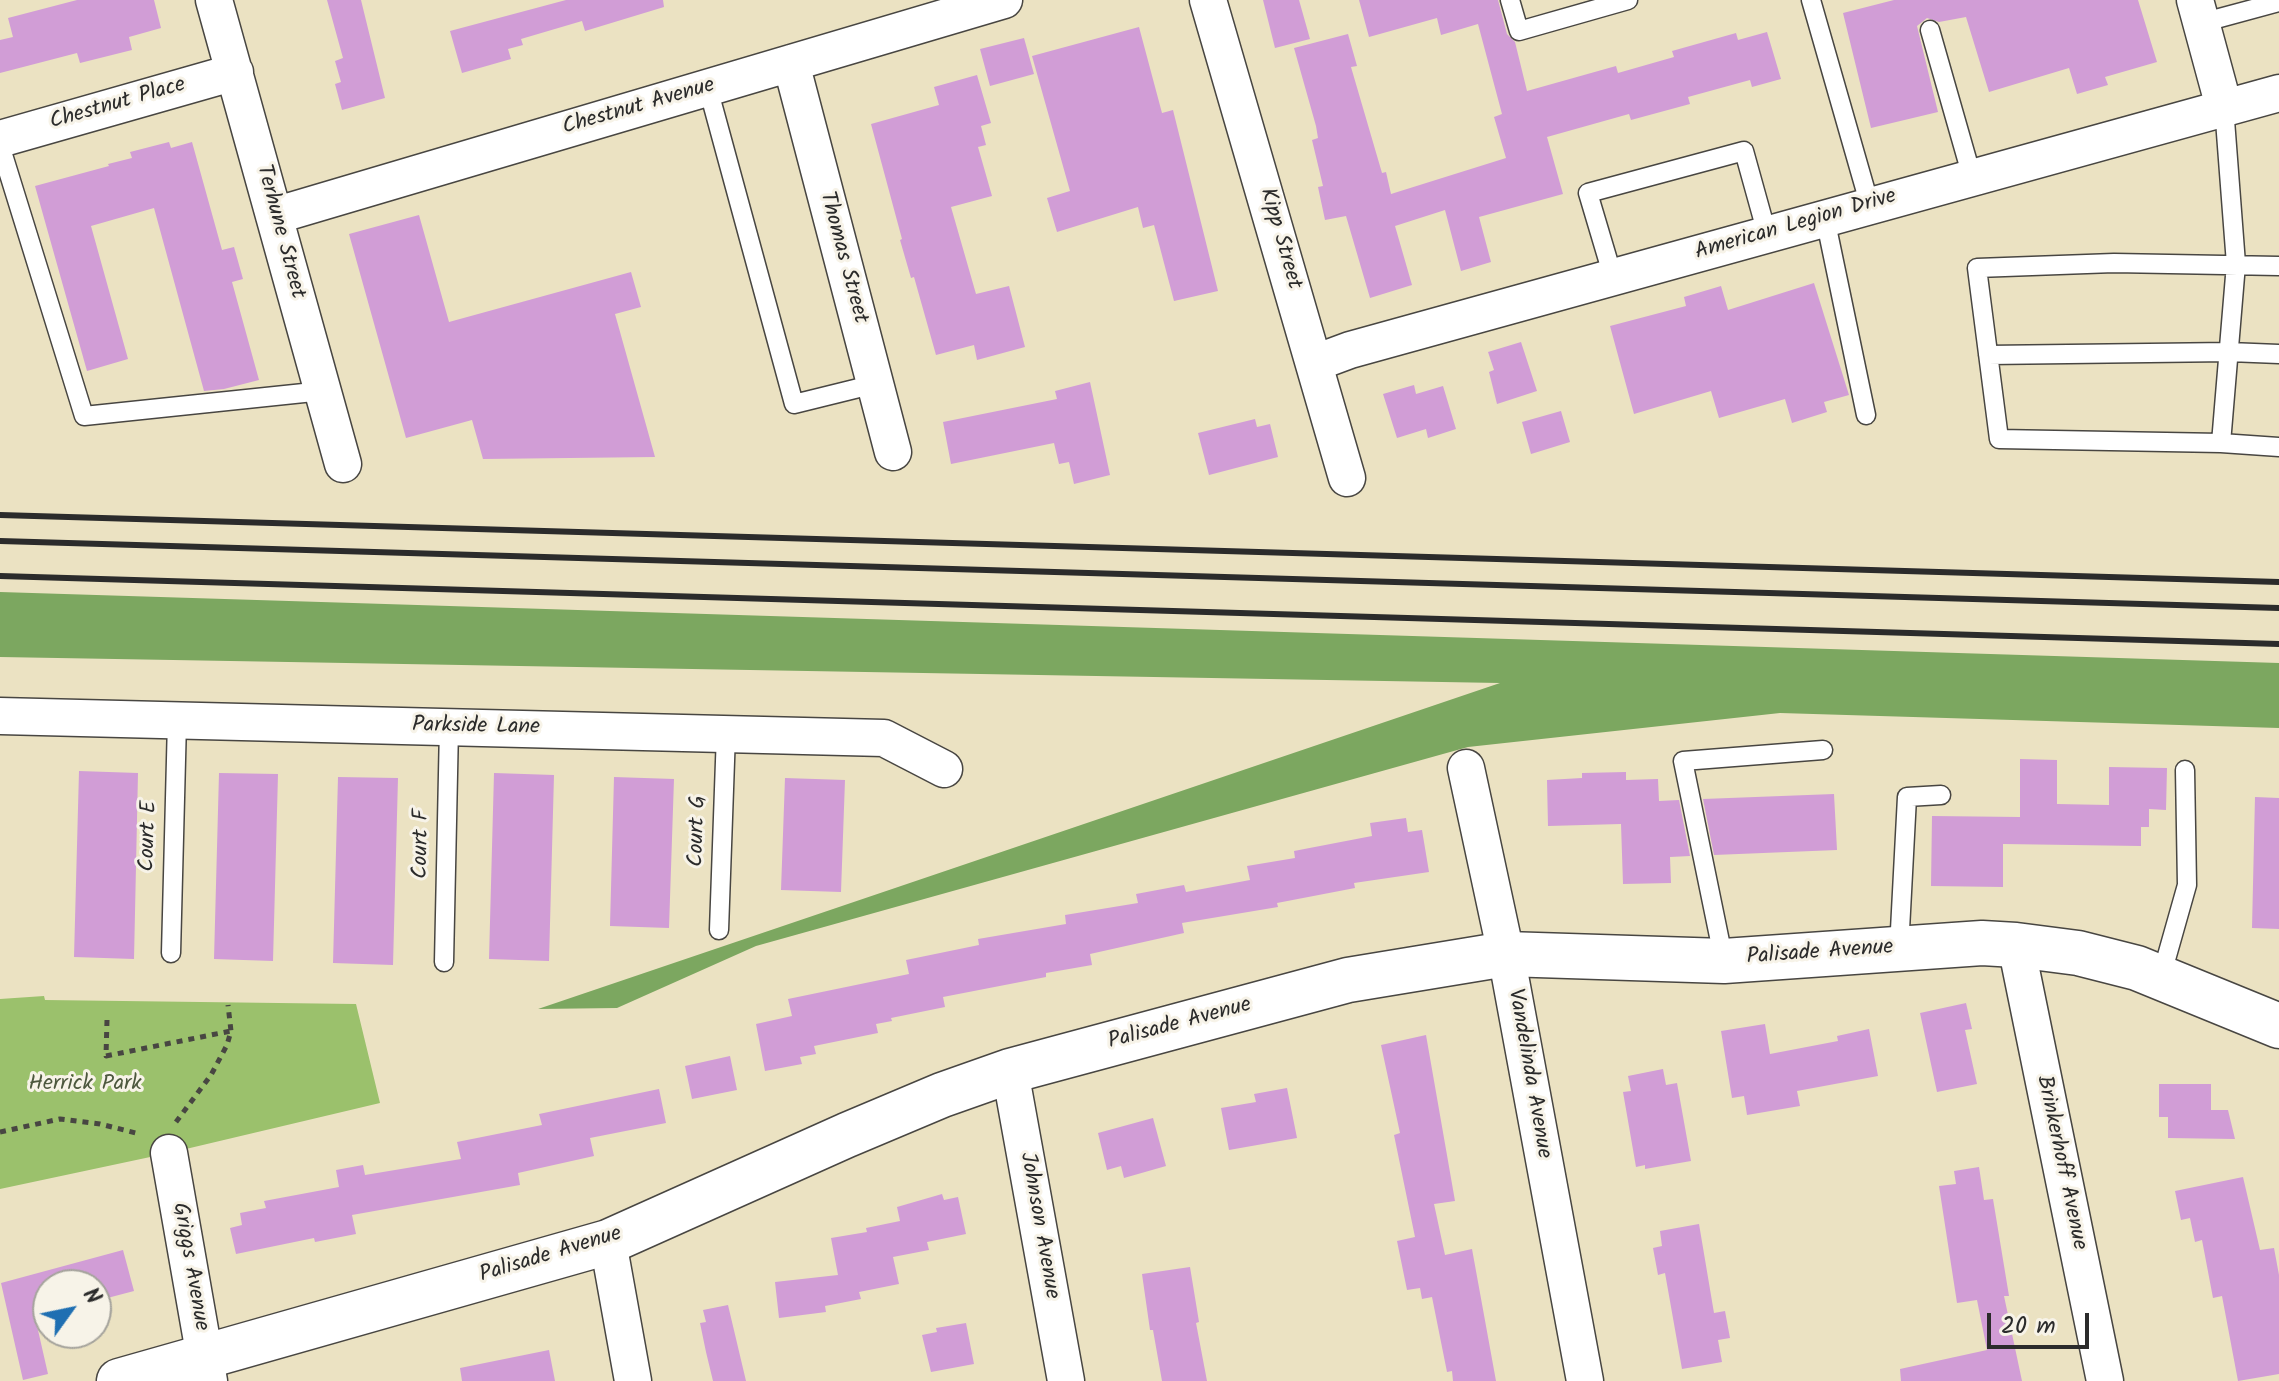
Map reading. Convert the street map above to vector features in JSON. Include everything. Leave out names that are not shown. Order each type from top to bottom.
[{"type":"street","name":"Terhune Street","points":[[214,0],[343,464]]},
{"type":"street","name":"Chestnut Avenue","points":[[274,216],[1004,0]]},
{"type":"street","name":"Kipp Street","points":[[1208,0],[1347,478]]},
{"type":"street","points":[[2198,12],[2224,107]]},
{"type":"street","name":"Thomas Street","points":[[791,63],[893,452]]},
{"type":"street","name":"Chestnut Place","points":[[0,139],[235,72]]},
{"type":"street","name":"American Legion Drive","points":[[1315,363],[1350,350],[2279,93]]},
{"type":"street","name":"Parkside Lane","points":[[0,716],[884,738],[944,769]]},
{"type":"street","name":"Vandelinda Avenue","points":[[1466,768],[1506,954],[1585,1381]]},
{"type":"street","name":"Palisade Avenue","points":[[119,1381],[206,1369],[608,1242],[942,1095],[1010,1071],[1348,980],[1506,954],[1724,961],[1982,943],[2016,945],[2078,953],[2161,977],[2279,1026]]},
{"type":"street","name":"Brinkerhoff Avenue","points":[[2016,945],[2105,1381]]},
{"type":"street","name":"Johnson Avenue","points":[[1010,1071],[1066,1381]]},
{"type":"street","name":"Griggs Avenue","points":[[169,1150],[206,1369]]},
{"type":"street","points":[[608,1242],[633,1381]]},
{"type":"lane","points":[[1510,0],[1519,31],[1595,4],[1628,0]]},
{"type":"lane","points":[[1811,0],[1870,206]]},
{"type":"lane","points":[[2198,12],[2279,2]]},
{"type":"lane","points":[[1930,30],[1972,177]]},
{"type":"lane","points":[[708,88],[794,404],[875,384]]},
{"type":"lane","points":[[2221,443],[2236,264],[2224,107]]},
{"type":"lane","points":[[0,145],[84,416],[323,391]]},
{"type":"lane","points":[[1613,277],[1588,193],[1602,189],[1744,151],[1767,234]]},
{"type":"lane","points":[[1825,218],[1866,415]]},
{"type":"lane","points":[[2279,266],[2114,263],[1977,268],[1999,439],[2279,447]]},
{"type":"lane","points":[[1988,355],[2279,354]]},
{"type":"lane","name":"Court E","points":[[171,953],[177,721]]},
{"type":"lane","name":"Court F","points":[[444,962],[449,727]]},
{"type":"lane","name":"Court G","points":[[719,930],[726,733]]},
{"type":"lane","points":[[1724,961],[1683,761],[1823,750]]},
{"type":"lane","points":[[2161,977],[2187,885],[2185,770]]},
{"type":"lane","points":[[1899,949],[1907,797],[1941,795]]},
{"type":"path","points":[[169,1150],[174,1124],[219,1061],[231,1031],[228,1005]]},
{"type":"path","points":[[107,1020],[106,1056],[231,1031]]},
{"type":"path","points":[[0,1132],[45,1121],[78,1120],[147,1135],[161,1140],[169,1150]]},
{"type":"green space","points":[[0,592],[2279,663],[2279,728],[1780,713],[1468,747],[756,946],[617,1008],[538,1009],[1500,683],[0,657]]},
{"type":"green space","name":"Herrick Park","points":[[44,996],[45,1000],[356,1004],[380,1103],[0,1189],[0,999]]},
{"type":"building","points":[[77,0],[154,0],[161,28],[129,37],[132,50],[80,63],[77,53],[0,73],[0,40],[13,37],[8,18]]},
{"type":"building","points":[[327,0],[361,0],[385,98],[342,110],[335,84],[341,82],[335,61],[343,58]]},
{"type":"building","points":[[566,0],[663,0],[664,7],[585,31],[582,21],[521,39],[523,45],[508,49],[511,59],[462,73],[450,31]]},
{"type":"building","points":[[1263,0],[1299,0],[1310,39],[1275,48]]},
{"type":"building","points":[[1359,0],[1498,0],[1507,34],[1515,42],[1527,91],[1616,66],[1618,73],[1674,57],[1672,51],[1736,33],[1738,40],[1767,32],[1781,79],[1752,87],[1750,80],[1688,97],[1690,104],[1631,120],[1629,114],[1547,137],[1563,194],[1479,217],[1491,262],[1461,271],[1445,210],[1395,226],[1412,285],[1370,298],[1346,216],[1325,220],[1318,187],[1323,186],[1312,140],[1318,138],[1316,126],[1294,48],[1348,34],[1357,66],[1351,67],[1391,194],[1506,158],[1494,117],[1502,114],[1478,24],[1441,35],[1437,18],[1369,37]]},
{"type":"building","points":[[1894,0],[2138,0],[2157,62],[2105,77],[2108,85],[2077,94],[2069,68],[1989,92],[1966,17],[1939,22],[1927,18],[1917,26],[1938,112],[1871,128],[1843,13]]},
{"type":"building","points":[[1139,27],[1162,113],[1173,110],[1218,291],[1174,301],[1154,225],[1143,228],[1138,207],[1057,232],[1047,198],[1070,191],[1032,56]]},
{"type":"building","points":[[1024,38],[1034,74],[990,86],[980,49]]},
{"type":"building","points":[[977,75],[991,123],[981,126],[986,145],[978,147],[992,196],[951,207],[976,294],[1009,286],[1025,347],[977,360],[974,345],[936,355],[900,240],[871,124],[939,105],[934,87]]},
{"type":"building","points":[[169,142],[171,148],[192,142],[222,250],[234,247],[243,279],[232,282],[259,380],[204,391],[154,208],[91,226],[128,359],[87,371],[35,186],[109,166],[132,158],[130,152]]},
{"type":"building","points":[[419,215],[449,322],[631,272],[641,307],[615,314],[655,457],[483,459],[472,420],[406,438],[349,234]]},
{"type":"building","points":[[1814,283],[1849,395],[1824,402],[1827,412],[1792,423],[1785,399],[1719,418],[1711,391],[1634,414],[1610,326],[1686,306],[1684,297],[1721,286],[1728,310]]},
{"type":"building","points":[[1521,342],[1537,391],[1497,404],[1489,372],[1494,370],[1488,352]]},
{"type":"building","points":[[1090,382],[1110,475],[1074,484],[1069,462],[1059,464],[1054,443],[951,464],[943,422],[1057,399],[1055,391]]},
{"type":"building","points":[[1414,385],[1416,394],[1443,386],[1456,429],[1428,438],[1426,429],[1397,438],[1383,394]]},
{"type":"building","points":[[1561,411],[1570,442],[1531,454],[1522,422]]},
{"type":"building","points":[[1255,419],[1257,427],[1270,424],[1278,457],[1209,475],[1198,433]]},
{"type":"building","points":[[2020,759],[2057,760],[2057,804],[2109,805],[2109,767],[2167,768],[2166,810],[2149,809],[2149,827],[2141,827],[2141,846],[2003,844],[2003,887],[1931,886],[1932,816],[2020,817]]},
{"type":"building","points":[[79,771],[138,773],[134,959],[74,957]]},
{"type":"building","points":[[1626,772],[1626,780],[1658,779],[1659,801],[1679,800],[1690,856],[1670,857],[1671,883],[1623,884],[1621,824],[1548,826],[1547,780],[1582,778],[1582,773]]},
{"type":"building","points":[[219,773],[278,774],[273,961],[214,959]]},
{"type":"building","points":[[494,773],[554,775],[549,961],[489,959]]},
{"type":"building","points":[[338,777],[398,778],[393,965],[333,963]]},
{"type":"building","points":[[614,777],[674,779],[669,928],[610,926]]},
{"type":"building","points":[[785,778],[845,780],[841,892],[781,890]]},
{"type":"building","points":[[1834,794],[1837,850],[1714,855],[1703,799]]},
{"type":"building","points":[[2255,797],[2279,798],[2279,929],[2252,928]]},
{"type":"building","points":[[1406,818],[1408,832],[1422,830],[1429,872],[1354,883],[1355,888],[1277,903],[1278,907],[1182,923],[1184,933],[1090,954],[1092,965],[943,997],[945,1007],[891,1018],[892,1021],[876,1024],[878,1033],[814,1046],[816,1054],[800,1057],[802,1064],[765,1071],[756,1024],[792,1016],[788,999],[909,974],[906,960],[979,945],[978,939],[1066,924],[1065,915],[1138,903],[1136,894],[1184,885],[1186,892],[1250,880],[1247,866],[1295,858],[1294,851],[1372,836],[1370,823]]},
{"type":"building","points":[[1966,1003],[1972,1029],[1965,1030],[1977,1084],[1937,1092],[1920,1013]]},
{"type":"building","points":[[1765,1024],[1770,1054],[1838,1041],[1837,1036],[1869,1029],[1878,1076],[1797,1091],[1800,1106],[1747,1115],[1744,1096],[1732,1098],[1721,1031]]},
{"type":"building","points":[[1426,1035],[1455,1201],[1434,1204],[1445,1255],[1472,1249],[1496,1381],[1453,1381],[1452,1371],[1447,1372],[1432,1297],[1422,1299],[1420,1288],[1407,1290],[1397,1241],[1415,1237],[1394,1135],[1400,1133],[1381,1045]]},
{"type":"building","points":[[730,1056],[737,1090],[692,1099],[685,1066]]},
{"type":"building","points":[[1663,1069],[1666,1085],[1677,1083],[1691,1161],[1645,1169],[1645,1165],[1636,1167],[1623,1092],[1631,1091],[1628,1076]]},
{"type":"building","points":[[2159,1084],[2211,1084],[2211,1110],[2228,1110],[2235,1139],[2168,1138],[2168,1117],[2159,1117]]},
{"type":"building","points":[[1287,1088],[1297,1138],[1229,1150],[1221,1108],[1256,1102],[1254,1094]]},
{"type":"building","points":[[659,1089],[666,1123],[590,1138],[594,1156],[518,1173],[520,1185],[352,1215],[356,1234],[315,1242],[314,1238],[236,1254],[230,1228],[242,1225],[240,1213],[266,1208],[264,1201],[339,1187],[336,1170],[363,1165],[365,1175],[461,1159],[457,1142],[542,1125],[539,1114]]},
{"type":"building","points":[[1153,1118],[1166,1166],[1124,1178],[1121,1166],[1107,1170],[1098,1133]]},
{"type":"building","points":[[1979,1167],[1984,1200],[1993,1199],[2009,1296],[2004,1296],[2022,1381],[1901,1381],[1900,1369],[1987,1350],[1977,1300],[1957,1303],[1939,1186],[1956,1184],[1954,1171]]},
{"type":"building","points":[[2243,1177],[2260,1250],[2274,1248],[2279,1275],[2279,1374],[2238,1381],[2222,1296],[2213,1298],[2202,1240],[2195,1242],[2190,1218],[2181,1220],[2175,1191]]},
{"type":"building","points":[[942,1194],[944,1200],[958,1197],[966,1234],[927,1242],[929,1250],[893,1257],[899,1284],[859,1292],[861,1299],[825,1306],[826,1312],[779,1318],[775,1282],[838,1275],[831,1238],[867,1232],[866,1228],[900,1221],[897,1207]]},
{"type":"building","points":[[1699,1224],[1714,1313],[1725,1311],[1730,1338],[1718,1340],[1722,1362],[1682,1369],[1665,1273],[1658,1275],[1653,1248],[1662,1246],[1660,1231]]},
{"type":"building","points":[[123,1250],[134,1291],[112,1297],[112,1269],[53,1269]]},
{"type":"building","points":[[1190,1267],[1207,1381],[1162,1381],[1153,1330],[1150,1330],[1142,1274]]},
{"type":"building","points":[[32,1275],[32,1349],[42,1349],[48,1374],[23,1380],[1,1283]]},
{"type":"building","points":[[728,1305],[746,1381],[713,1381],[706,1352],[700,1323],[706,1322],[703,1310]]},
{"type":"building","points":[[966,1323],[974,1364],[931,1372],[922,1335],[937,1332],[936,1328]]},
{"type":"building","points":[[549,1350],[555,1381],[462,1381],[460,1368]]},
{"type":"railway","points":[[0,515],[2279,582]]},
{"type":"railway","points":[[0,541],[2279,608]]},
{"type":"railway","points":[[0,576],[2279,644]]}]
